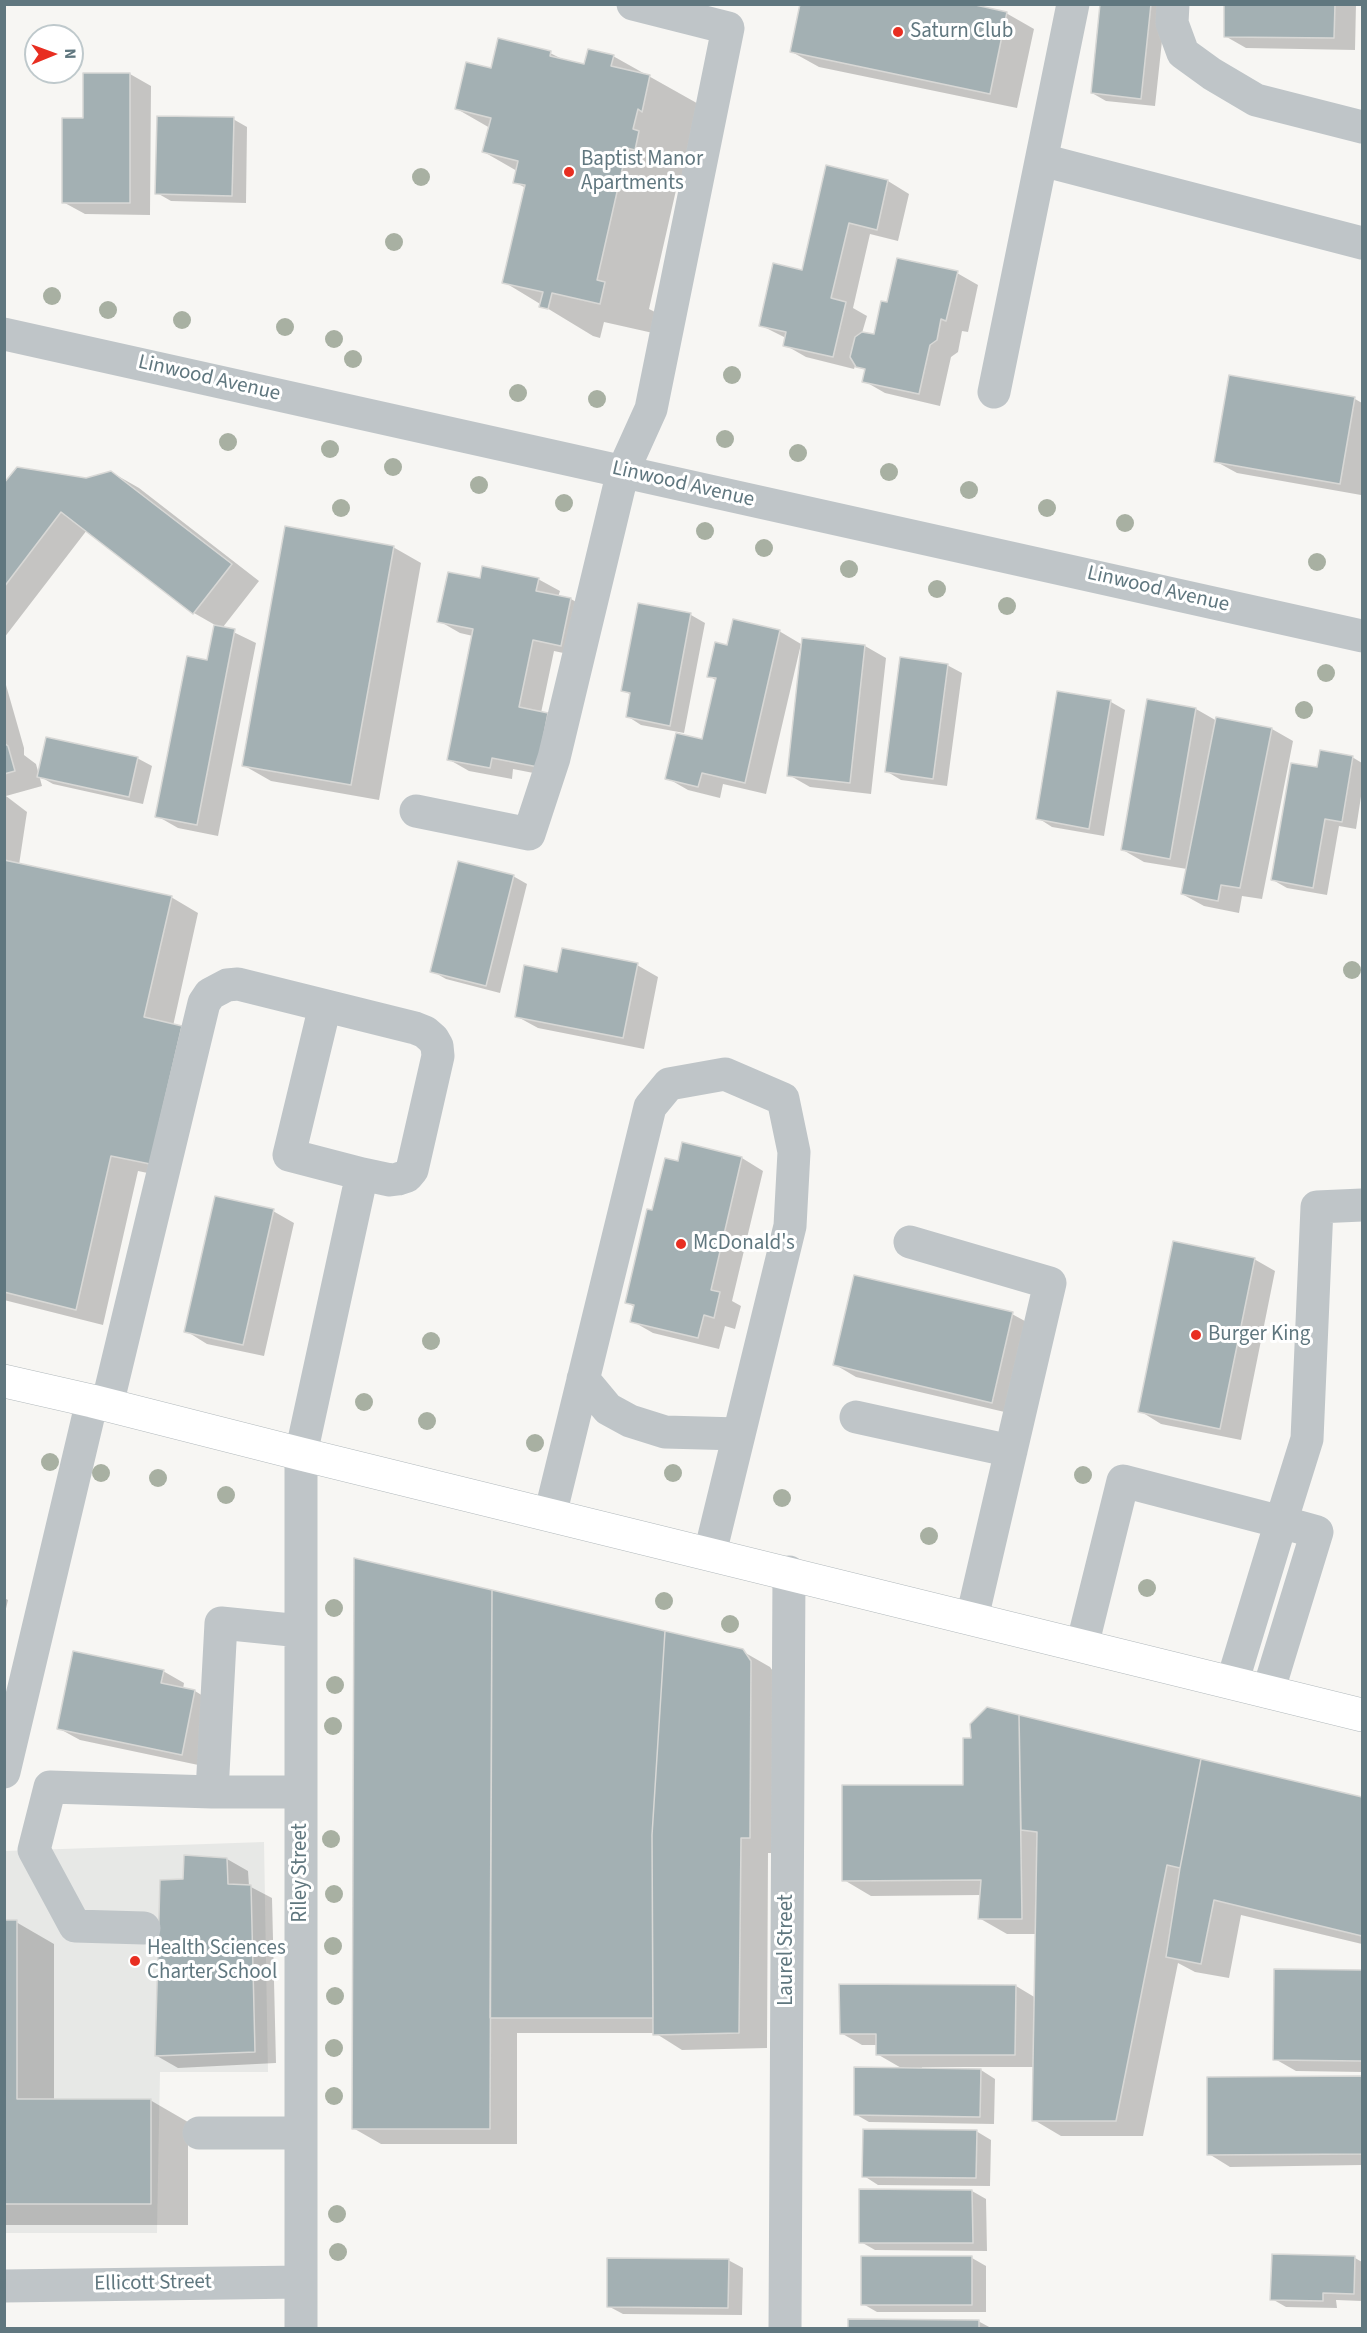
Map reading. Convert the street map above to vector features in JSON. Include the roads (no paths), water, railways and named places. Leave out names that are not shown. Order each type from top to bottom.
[{"type":"main road","points":[[4,1381],[789,1572],[1362,1715]]},
{"type":"street","points":[[416,811],[530,834],[554,758],[623,471],[651,409],[728,28],[633,4]]},
{"type":"street","points":[[994,392],[1073,4]]},
{"type":"street","points":[[1173,4],[1172,23],[1183,53],[1212,74],[1256,100],[1362,127]]},
{"type":"street","points":[[1042,160],[1362,243]]},
{"type":"street","name":"Linwood Avenue","points":[[4,334],[1362,636]]},
{"type":"street","points":[[301,1792],[50,1787],[6,1767],[204,1003],[210,994],[218,988],[238,984],[415,1028],[425,1032],[437,1046],[438,1056],[412,1170],[407,1176],[390,1180],[289,1155],[325,1006]]},
{"type":"street","points":[[550,1515],[650,1107],[669,1084],[725,1074],[783,1099],[794,1152],[790,1226],[710,1553]]},
{"type":"street","name":"Riley Street","points":[[301,2328],[301,1454],[362,1174]]},
{"type":"street","points":[[1232,1683],[1307,1439],[1317,1208],[1362,1205]]},
{"type":"street","points":[[910,1242],[1050,1283],[972,1618]]},
{"type":"street","points":[[583,1379],[608,1409],[630,1421],[665,1432],[739,1434]]},
{"type":"street","points":[[856,1417],[1011,1451]]},
{"type":"street","points":[[1082,1646],[1123,1481],[1317,1532],[1268,1692]]},
{"type":"street","name":"Laurel Street","points":[[785,2328],[789,1572]]},
{"type":"street","points":[[212,1792],[221,1623],[301,1630]]},
{"type":"street","points":[[50,1787],[34,1850],[75,1926],[144,1928]]},
{"type":"street","points":[[199,2133],[301,2133]]},
{"type":"street","name":"Ellicott Street","points":[[4,2286],[301,2282]]},
{"type":"place","name":"Saturn Club","points":[[898,32]]},
{"type":"place","name":"Baptist Manor Apartments","points":[[569,172]]},
{"type":"place","name":"McDonald's","points":[[681,1244]]},
{"type":"place","name":"Burger King","points":[[1196,1335]]},
{"type":"place","name":"Health Sciences Charter School","points":[[135,1961]]}]
